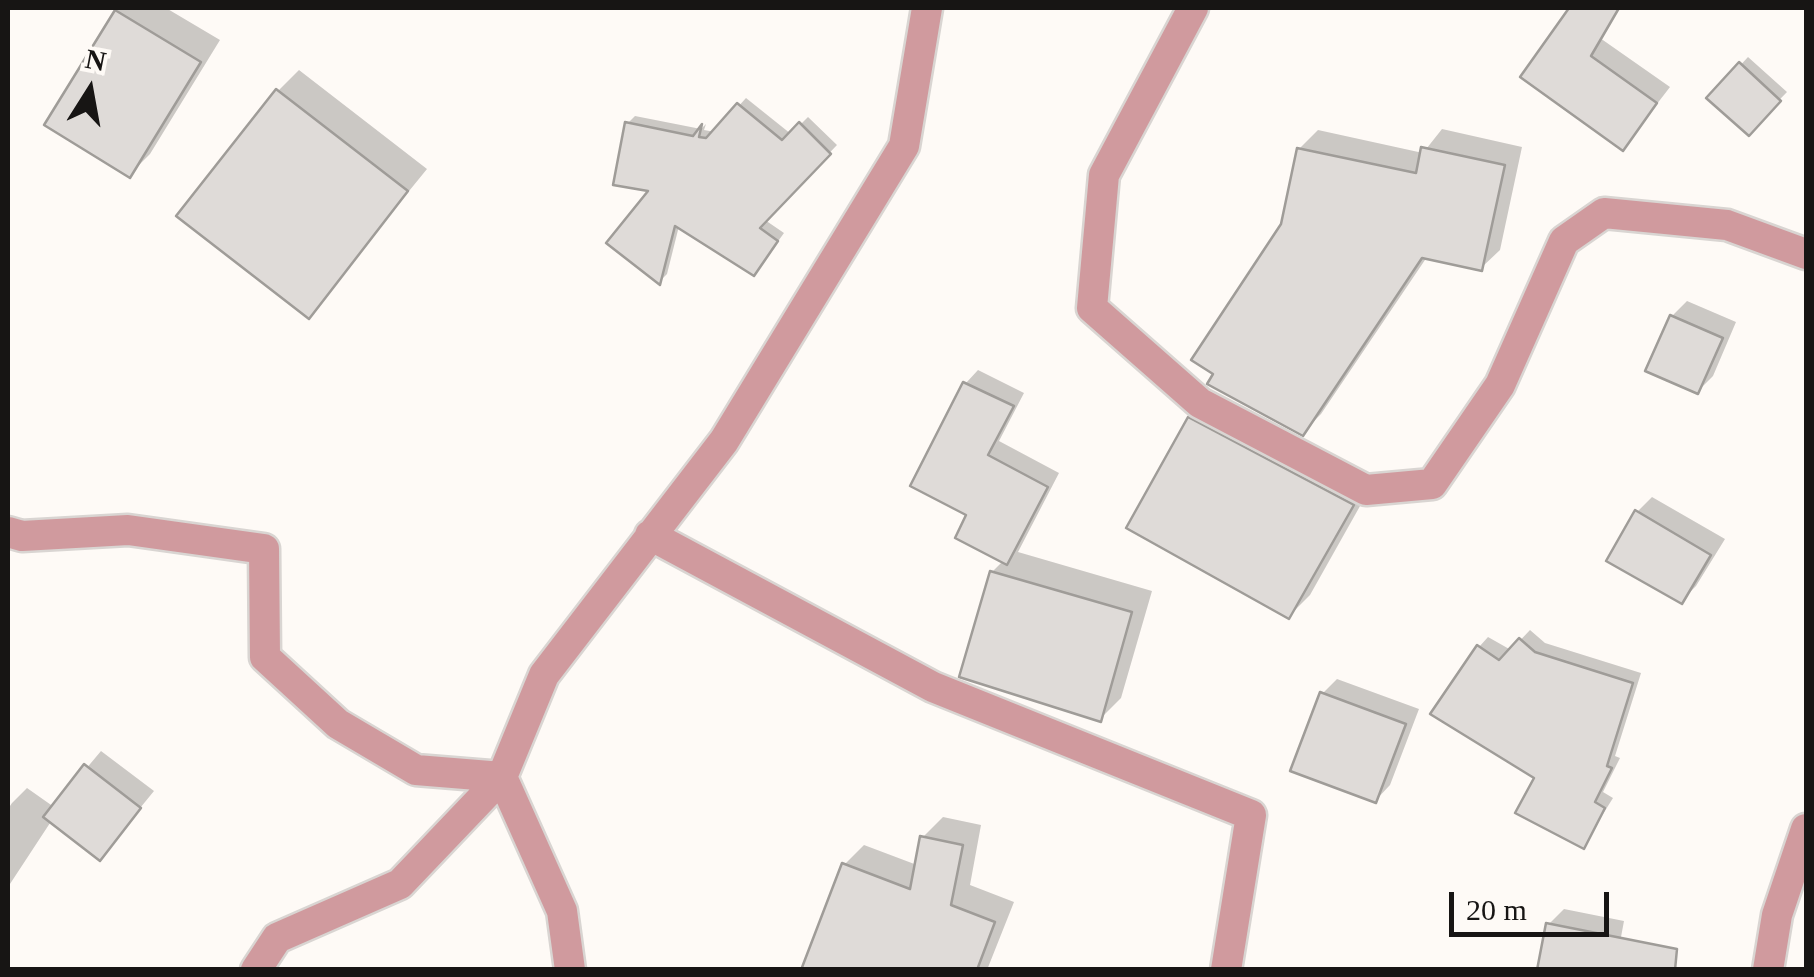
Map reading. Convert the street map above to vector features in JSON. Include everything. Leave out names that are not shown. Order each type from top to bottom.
[{"type":"street","points":[[256,970],[277,938],[400,884],[502,777],[544,675],[724,440],[904,146],[927,8]]},
{"type":"street","points":[[1192,8],[1104,175],[1092,308],[1200,403],[1366,490],[1432,484],[1500,385],[1564,242],[1604,214],[1727,225],[1806,254]]},
{"type":"street","points":[[8,532],[22,536],[128,530],[264,549],[266,656],[338,724],[416,770],[502,777]]},
{"type":"street","points":[[650,535],[933,687],[1251,815],[1226,970]]},
{"type":"street","points":[[502,777],[562,911],[570,970]]},
{"type":"street","points":[[1768,970],[1777,915],[1806,829]]},
{"type":"building","points":[[1569,8],[1619,8],[1591,56],[1657,103],[1623,151],[1520,77]]},
{"type":"building","points":[[115,10],[201,62],[130,178],[44,125]]},
{"type":"building","points":[[1739,62],[1781,101],[1749,136],[1706,98]]},
{"type":"building","points":[[276,89],[408,191],[309,319],[176,216]]},
{"type":"building","points":[[737,103],[782,140],[799,122],[831,154],[760,228],[778,241],[754,276],[675,226],[660,285],[606,243],[648,191],[613,185],[625,122],[693,136],[702,124],[699,137],[706,138]]},
{"type":"building","points":[[1421,147],[1505,165],[1482,271],[1422,258],[1303,436],[1207,384],[1213,374],[1191,360],[1281,224],[1297,148],[1416,173]]},
{"type":"building","points":[[1670,315],[1723,338],[1698,394],[1645,371]]},
{"type":"building","points":[[963,382],[1014,406],[988,455],[1048,487],[1007,565],[955,538],[966,515],[910,486]]},
{"type":"building","points":[[1188,417],[1354,505],[1289,619],[1126,528]]},
{"type":"building","points":[[1635,510],[1711,555],[1682,604],[1606,561]]},
{"type":"building","points":[[990,571],[1132,612],[1101,722],[959,677]]},
{"type":"building","points":[[1519,638],[1535,652],[1633,683],[1607,766],[1612,768],[1595,802],[1605,808],[1584,849],[1515,813],[1534,778],[1430,714],[1477,645],[1499,660]]},
{"type":"building","points":[[1320,692],[1406,724],[1376,803],[1290,771]]},
{"type":"building","points":[[84,764],[141,808],[100,861],[43,817]]},
{"type":"building","points":[[920,836],[963,845],[951,905],[995,922],[977,970],[801,970],[842,863],[910,889]]},
{"type":"building","points":[[1546,923],[1677,949],[1675,970],[1537,970]]}]
